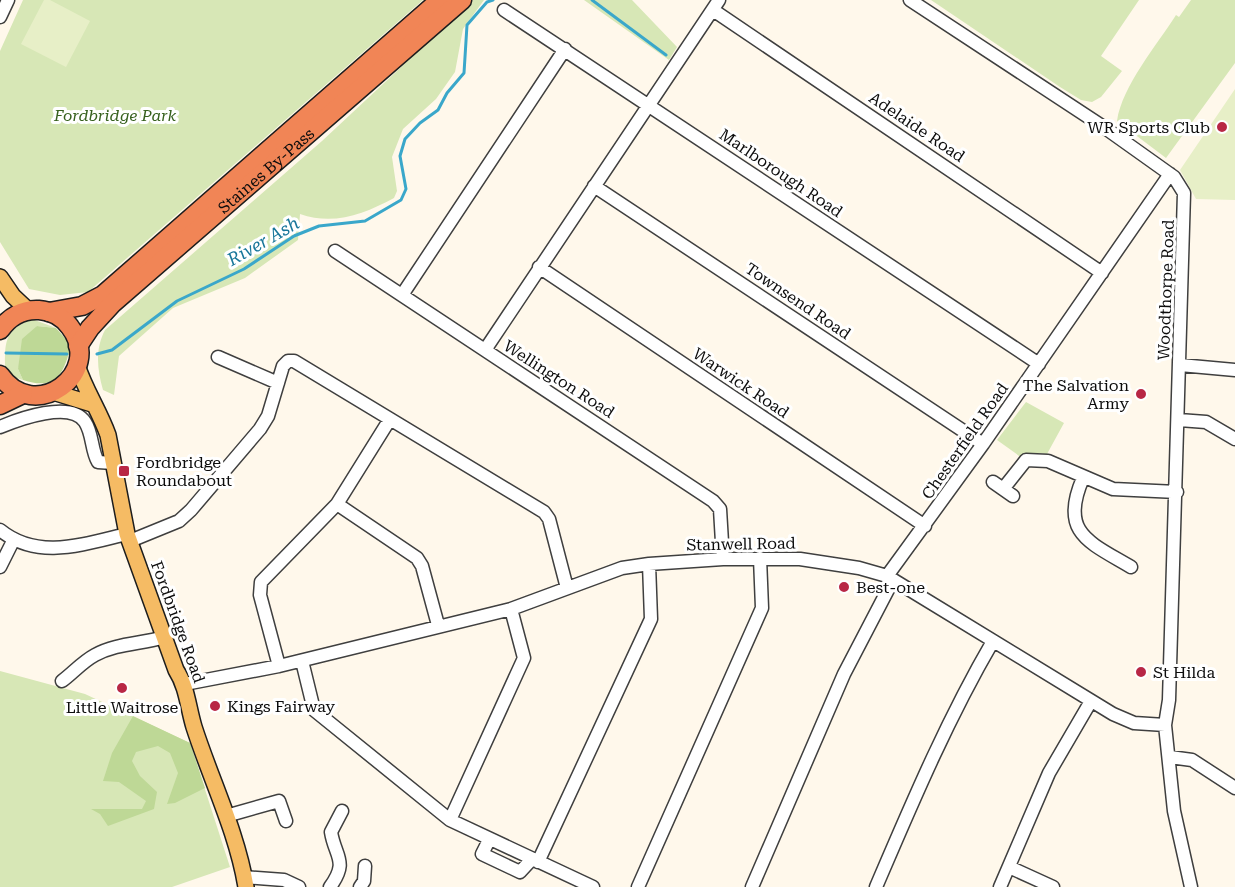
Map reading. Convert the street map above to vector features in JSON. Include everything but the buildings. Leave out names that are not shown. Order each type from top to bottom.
[{"type":"highway","name":"Staines By-Pass","points":[[29,311],[49,312],[82,306],[103,295],[440,0]]},
{"type":"highway","name":"Staines By-Pass","points":[[78,346],[100,315],[113,303],[462,0]]},
{"type":"highway","points":[[0,330],[15,315],[29,311]]},
{"type":"highway","points":[[0,405],[23,394],[43,395],[53,392],[70,379],[77,365],[78,346],[72,329],[61,317],[49,312]]},
{"type":"highway","points":[[0,375],[6,383],[23,394]]},
{"type":"main road","points":[[0,277],[13,296],[29,311]]},
{"type":"main road","name":"Fordbridge Road","points":[[77,365],[92,404],[102,419],[108,435],[128,537],[176,670],[185,684],[193,724],[226,816],[245,882]]},
{"type":"main road","points":[[53,392],[92,404]]},
{"type":"street","points":[[0,17],[8,0]]},
{"type":"street","name":"Woodthorpe Road","points":[[912,1],[1093,120],[1170,174],[1181,185],[1186,202],[1169,700],[1165,725]]},
{"type":"street","points":[[485,350],[716,5]]},
{"type":"street","name":"Adelaide Road","points":[[716,5],[1102,273]]},
{"type":"street","name":"Marlborough Road","points":[[504,10],[1039,364]]},
{"type":"street","points":[[402,295],[565,49]]},
{"type":"street","name":"Chesterfield Road","points":[[752,887],[844,674],[890,578],[1170,174]]},
{"type":"street","name":"Townsend Road","points":[[594,186],[983,444]]},
{"type":"street","name":"Wellington Road","points":[[335,251],[713,501],[720,509],[723,559]]},
{"type":"street","name":"Warwick Road","points":[[539,267],[925,526]]},
{"type":"street","points":[[219,357],[278,383]]},
{"type":"street","points":[[0,530],[13,541],[42,549],[61,548],[128,537],[179,520],[260,429],[268,416],[283,366],[288,361],[301,364],[544,512],[549,519],[567,588]]},
{"type":"street","points":[[1180,365],[1235,370]]},
{"type":"street","points":[[0,427],[27,416],[71,412],[81,416],[87,424],[98,462],[113,463]]},
{"type":"street","points":[[279,666],[260,595],[261,582],[336,504],[390,419]]},
{"type":"street","points":[[1179,420],[1213,424],[1235,439]]},
{"type":"street","points":[[1003,489],[1026,460],[1048,461],[1113,489],[1177,492]]},
{"type":"street","points":[[1083,478],[1073,510],[1077,527],[1089,541],[1131,567]]},
{"type":"street","points":[[336,504],[417,558],[422,566],[438,625]]},
{"type":"street","points":[[0,567],[13,541]]},
{"type":"street","points":[[638,887],[762,608],[760,558]]},
{"type":"street","name":"Stanwell Road","points":[[185,684],[279,666],[438,625],[511,609],[622,568],[649,564],[760,558],[829,562],[874,571],[890,578],[1125,720],[1165,725]]},
{"type":"street","points":[[535,861],[651,619],[649,564]]},
{"type":"street","points":[[450,820],[524,658],[511,609]]},
{"type":"street","points":[[67,680],[97,654],[128,643],[146,643],[165,637]]},
{"type":"street","points":[[876,887],[937,745],[993,641]]},
{"type":"street","points":[[302,660],[314,710],[450,820],[592,887]]},
{"type":"street","points":[[1000,887],[1049,772],[1092,701]]},
{"type":"street","points":[[1165,725],[1174,811],[1191,887]]},
{"type":"street","points":[[1170,757],[1192,760],[1235,788]]},
{"type":"street","points":[[226,816],[278,797],[286,821]]},
{"type":"street","points":[[330,887],[341,870],[340,854],[331,832],[342,811]]},
{"type":"street","points":[[360,887],[364,881],[365,866]]},
{"type":"street","points":[[1009,867],[1053,887]]},
{"type":"street","points":[[245,882],[284,880],[299,887]]},
{"type":"green space","name":"Fordbridge Park","points":[[23,0],[423,0],[88,292],[60,295],[29,289],[0,242],[0,51]]},
{"type":"green space","points":[[44,0],[50,0],[90,21],[66,67],[21,44]]},
{"type":"green space","points":[[473,0],[484,0],[463,29],[455,72],[436,99],[403,129],[392,157],[397,191],[394,198],[360,213],[337,218],[325,219],[300,214],[298,240],[245,278],[173,308],[119,356],[114,395],[103,390],[98,359],[105,330],[322,141]]},
{"type":"green space","points":[[584,0],[632,0],[677,47],[669,60]]},
{"type":"green space","points":[[931,0],[1139,0],[1101,56],[1122,71],[1101,97],[1092,102],[1081,100],[1060,87]]},
{"type":"green space","points":[[1191,0],[1235,0],[1235,63],[1166,158],[1117,121],[1126,94],[1141,66],[1176,15],[1179,17]]},
{"type":"green space","name":"WR Sports Club","points":[[1235,89],[1235,200],[1196,199],[1180,170]]},
{"type":"green space","points":[[32,319],[56,328],[37,326],[18,369],[23,380],[13,377],[5,369],[6,344],[16,328]]},
{"type":"green space","points":[[37,326],[56,328],[71,345],[65,364],[57,378],[43,383],[23,380],[18,369],[22,339]]},
{"type":"green space","points":[[1026,402],[1064,423],[1047,454],[1038,453],[1022,458],[997,440]]},
{"type":"green space","points":[[0,671],[85,694],[190,743],[230,867],[172,887],[0,887]]},
{"type":"green space","points":[[133,716],[190,743],[205,788],[175,803],[167,804],[178,773],[170,753],[158,746],[136,752],[132,761],[140,776],[157,792],[154,809],[108,826],[100,814],[91,809],[142,809],[146,801],[119,782],[103,781],[112,753]]},
{"type":"waterway","name":"River Ash","points":[[97,354],[112,350],[177,301],[244,269],[294,236],[319,226],[365,221],[401,200],[406,189],[400,156],[405,139],[420,123],[438,110],[447,93],[464,73],[467,25],[487,2],[493,0]]},
{"type":"waterway","points":[[592,0],[666,55]]},
{"type":"waterway","name":"River Ash","points":[[6,353],[67,354]]},
{"type":"place","name":"WR Sports Club","points":[[1222,127]]},
{"type":"place","name":"The Salvation Army","points":[[1141,394]]},
{"type":"place","name":"Fordbridge Roundabout","points":[[124,471]]},
{"type":"place","name":"Best-one","points":[[844,587]]},
{"type":"place","name":"St Hilda","points":[[1141,672]]},
{"type":"place","name":"Little Waitrose","points":[[122,688]]},
{"type":"place","name":"Kings Fairway","points":[[215,706]]}]
